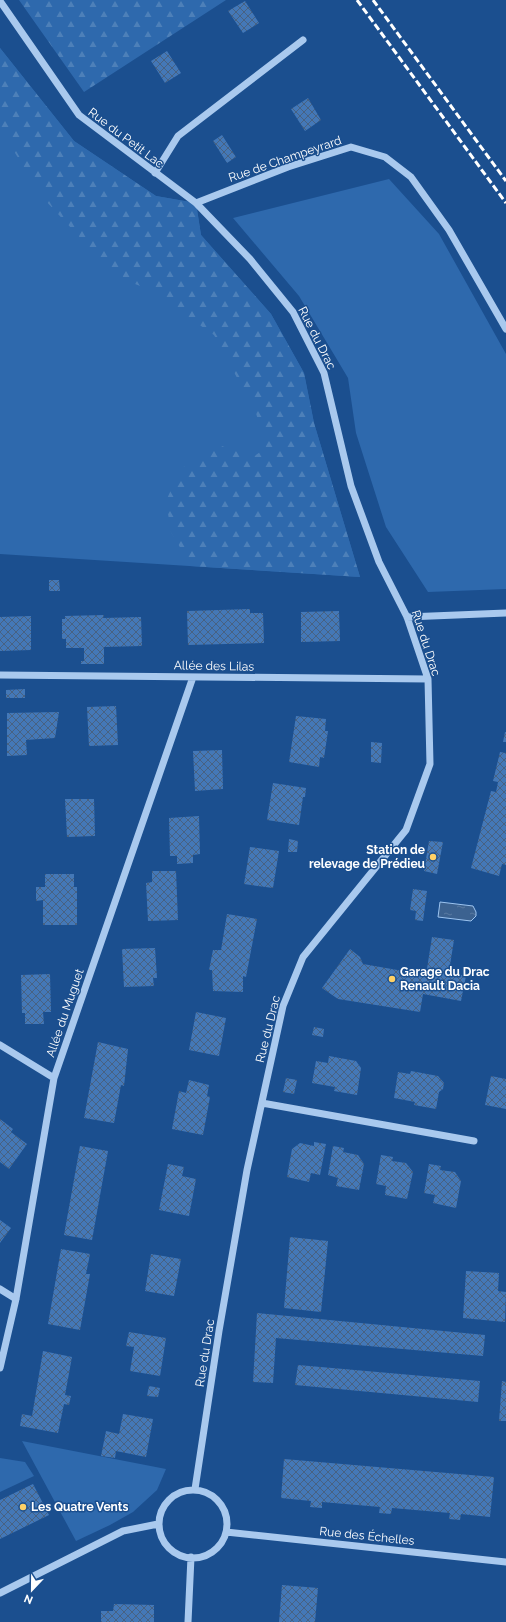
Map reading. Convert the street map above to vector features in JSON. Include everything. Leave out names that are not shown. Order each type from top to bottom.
[{"type":"street","name":"Rue du Petit Lac","points":[[0,1],[79,115],[154,173],[196,203]]},
{"type":"street","points":[[154,173],[178,136],[303,40]]},
{"type":"street","name":"Rue de Champeyrard","points":[[196,203],[288,167],[351,147],[385,157],[411,177],[449,230],[506,329]]},
{"type":"street","name":"Rue du Drac","points":[[195,1489],[219,1331],[245,1182],[283,1006],[303,957],[406,830],[430,764],[428,679],[407,617],[379,562],[351,486],[324,373],[293,312],[250,259],[196,203]]},
{"type":"street","points":[[407,617],[506,613]]},
{"type":"street","name":"Allée des Lilas","points":[[0,675],[428,679]]},
{"type":"street","name":"Allée du Muguet","points":[[0,1368],[16,1299],[54,1078],[193,677]]},
{"type":"street","points":[[0,1045],[54,1078]]},
{"type":"street","points":[[262,1103],[474,1140]]},
{"type":"street","points":[[0,1289],[16,1299]]},
{"type":"street","points":[[195,1489],[215,1497],[227,1516],[226,1532],[217,1548],[203,1556],[191,1557],[178,1554],[164,1541],[158,1524],[162,1508],[178,1492],[195,1489]]},
{"type":"street","points":[[0,1593],[123,1531],[158,1524]]},
{"type":"street","name":"Rue des Échelles","points":[[226,1532],[506,1562]]},
{"type":"street","points":[[188,1622],[191,1557]]},
{"type":"green space","points":[[19,0],[226,0],[84,92]]},
{"type":"green space","points":[[0,48],[74,141],[156,196],[196,203],[201,235],[271,314],[304,373],[314,423],[360,577],[0,554]]},
{"type":"green space","points":[[0,48],[74,141],[156,196],[196,203],[201,235],[271,314],[304,373],[314,423],[360,577],[191,566],[171,532],[166,501],[180,470],[213,443],[253,457],[266,448],[256,413],[214,335],[181,312],[158,293],[130,282],[101,260],[44,199],[0,129]]},
{"type":"green space","points":[[389,179],[439,234],[506,354],[506,589],[428,592],[386,527],[356,433],[348,378],[299,296],[233,218]]},
{"type":"green space","points":[[22,1441],[166,1469],[157,1490],[133,1512],[76,1541]]},
{"type":"green space","points":[[0,1458],[25,1462],[34,1476],[0,1492]]},
{"type":"water","points":[[440,902],[473,906],[476,916],[471,921],[438,917]]},
{"type":"building","points":[[245,1],[259,23],[243,33],[228,11]]},
{"type":"building","points":[[167,51],[181,73],[165,83],[151,61]]},
{"type":"building","points":[[308,98],[321,120],[305,131],[291,109]]},
{"type":"building","points":[[222,135],[236,157],[227,163],[213,141]]},
{"type":"building","points":[[49,580],[59,580],[60,591],[49,591]]},
{"type":"building","points":[[250,609],[250,613],[263,613],[264,643],[188,645],[187,611]]},
{"type":"building","points":[[339,611],[340,641],[301,642],[301,612]]},
{"type":"building","points":[[104,615],[103,618],[141,617],[142,646],[104,647],[104,664],[81,664],[81,661],[84,661],[84,648],[66,648],[66,639],[62,639],[62,619],[65,619],[65,616]]},
{"type":"building","points":[[31,616],[31,650],[0,651],[0,617]]},
{"type":"building","points":[[25,689],[25,698],[6,698],[6,690]]},
{"type":"building","points":[[116,706],[118,745],[89,746],[87,707]]},
{"type":"building","points":[[59,712],[55,738],[26,740],[27,755],[7,756],[7,713]]},
{"type":"building","points":[[296,716],[326,719],[325,731],[328,731],[324,758],[320,757],[319,767],[289,762]]},
{"type":"building","points":[[505,732],[506,742],[503,742]]},
{"type":"building","points":[[371,742],[382,743],[381,763],[371,762]]},
{"type":"building","points":[[222,750],[223,789],[195,791],[193,751]]},
{"type":"building","points":[[500,752],[506,753],[506,865],[502,864],[499,876],[471,868],[491,791],[496,792],[498,782],[493,781]]},
{"type":"building","points":[[273,783],[306,788],[305,797],[303,797],[299,825],[267,820]]},
{"type":"building","points":[[65,799],[94,799],[95,836],[67,837]]},
{"type":"building","points":[[199,816],[200,854],[193,855],[193,863],[177,864],[177,856],[170,856],[169,818]]},
{"type":"building","points":[[289,839],[298,841],[297,852],[288,852]]},
{"type":"building","name":"Station de relevage de Prédieu","points":[[429,841],[443,842],[437,874],[424,871]]},
{"type":"building","points":[[250,847],[279,851],[273,888],[244,884]]},
{"type":"building","points":[[152,871],[176,871],[178,920],[148,921],[146,883],[152,882]]},
{"type":"building","points":[[45,874],[74,874],[74,887],[77,887],[77,925],[43,925],[43,900],[36,901],[36,887],[45,887]]},
{"type":"building","points":[[413,889],[427,891],[423,921],[415,920],[416,911],[410,910]]},
{"type":"building","points":[[227,914],[257,919],[246,977],[243,976],[243,992],[213,991],[212,970],[209,970],[213,950],[221,950]]},
{"type":"building","points":[[432,937],[454,940],[450,973],[466,976],[461,1001],[423,994],[420,1012],[338,999],[322,988],[350,949],[360,957],[363,964],[426,975]]},
{"type":"building","points":[[155,948],[157,978],[153,978],[154,986],[124,987],[122,949]]},
{"type":"building","points":[[50,974],[51,1012],[43,1012],[44,1024],[25,1024],[25,1013],[22,1013],[21,975]]},
{"type":"building","points":[[196,1012],[226,1018],[219,1056],[189,1050]]},
{"type":"building","points":[[314,1027],[324,1029],[323,1037],[312,1035]]},
{"type":"building","points":[[98,1042],[128,1049],[124,1086],[121,1085],[114,1123],[84,1118]]},
{"type":"building","points":[[329,1056],[356,1061],[361,1068],[357,1095],[334,1091],[335,1087],[312,1083],[316,1061],[328,1063]]},
{"type":"building","points":[[411,1071],[438,1076],[444,1083],[443,1089],[439,1092],[436,1109],[414,1105],[415,1102],[394,1098],[398,1072],[410,1074]]},
{"type":"building","points":[[491,1076],[506,1079],[506,1109],[485,1105]]},
{"type":"building","points":[[286,1078],[297,1080],[294,1094],[283,1092]]},
{"type":"building","points":[[189,1080],[209,1085],[207,1096],[210,1097],[203,1135],[172,1129],[179,1091],[186,1093]]},
{"type":"building","points":[[0,1119],[13,1129],[11,1132],[27,1144],[9,1169],[0,1162]]},
{"type":"building","points":[[314,1142],[326,1144],[320,1175],[311,1173],[309,1182],[287,1177],[292,1149],[300,1143],[314,1146]]},
{"type":"building","points":[[80,1146],[108,1151],[92,1240],[64,1235]]},
{"type":"building","points":[[333,1146],[344,1148],[343,1152],[358,1155],[364,1164],[359,1190],[336,1186],[338,1178],[328,1175]]},
{"type":"building","points":[[381,1155],[393,1157],[392,1161],[406,1163],[413,1172],[407,1199],[385,1195],[386,1186],[376,1184]]},
{"type":"building","points":[[168,1164],[184,1167],[182,1176],[196,1179],[189,1216],[159,1210]]},
{"type":"building","points":[[429,1164],[441,1166],[440,1170],[455,1172],[461,1181],[456,1208],[433,1203],[435,1195],[424,1193]]},
{"type":"building","points":[[0,1220],[11,1228],[0,1243]]},
{"type":"building","points":[[290,1237],[328,1241],[321,1312],[284,1308]]},
{"type":"building","points":[[61,1249],[90,1254],[86,1274],[90,1274],[80,1330],[48,1324]]},
{"type":"building","points":[[151,1254],[181,1259],[174,1296],[145,1291]]},
{"type":"building","points":[[466,1271],[499,1273],[498,1291],[506,1292],[505,1322],[463,1318]]},
{"type":"building","points":[[257,1313],[485,1335],[483,1356],[276,1338],[273,1383],[253,1382]]},
{"type":"building","points":[[129,1332],[166,1338],[160,1376],[130,1371],[134,1347],[126,1346]]},
{"type":"building","points":[[43,1351],[72,1357],[65,1395],[71,1396],[69,1405],[64,1404],[58,1433],[20,1426],[22,1414],[32,1416]]},
{"type":"building","points":[[298,1365],[480,1381],[478,1402],[295,1385]]},
{"type":"building","points":[[502,1381],[506,1382],[506,1421],[499,1421]]},
{"type":"building","points":[[149,1386],[160,1388],[158,1397],[147,1396]]},
{"type":"building","points":[[123,1414],[153,1419],[146,1457],[116,1451],[115,1458],[101,1456],[106,1431],[119,1434]]},
{"type":"building","points":[[284,1459],[494,1477],[490,1517],[461,1514],[460,1520],[449,1519],[450,1513],[392,1508],[391,1514],[379,1513],[380,1507],[322,1502],[322,1508],[310,1507],[311,1501],[281,1498]]},
{"type":"building","name":"Les Quatre Vents","points":[[33,1484],[49,1515],[0,1539],[0,1500]]},
{"type":"building","points":[[282,1585],[318,1588],[315,1622],[279,1622]]},
{"type":"building","points":[[114,1604],[154,1605],[154,1622],[101,1622],[101,1611],[113,1611]]},
{"type":"railway","points":[[357,0],[506,203]]},
{"type":"railway","points":[[373,0],[506,181]]},
{"type":"place","name":"Station de relevage de Prédieu","points":[[433,857]]},
{"type":"place","name":"Garage du Drac Renault Dacia","points":[[392,979]]},
{"type":"place","name":"Les Quatre Vents","points":[[23,1507]]}]
